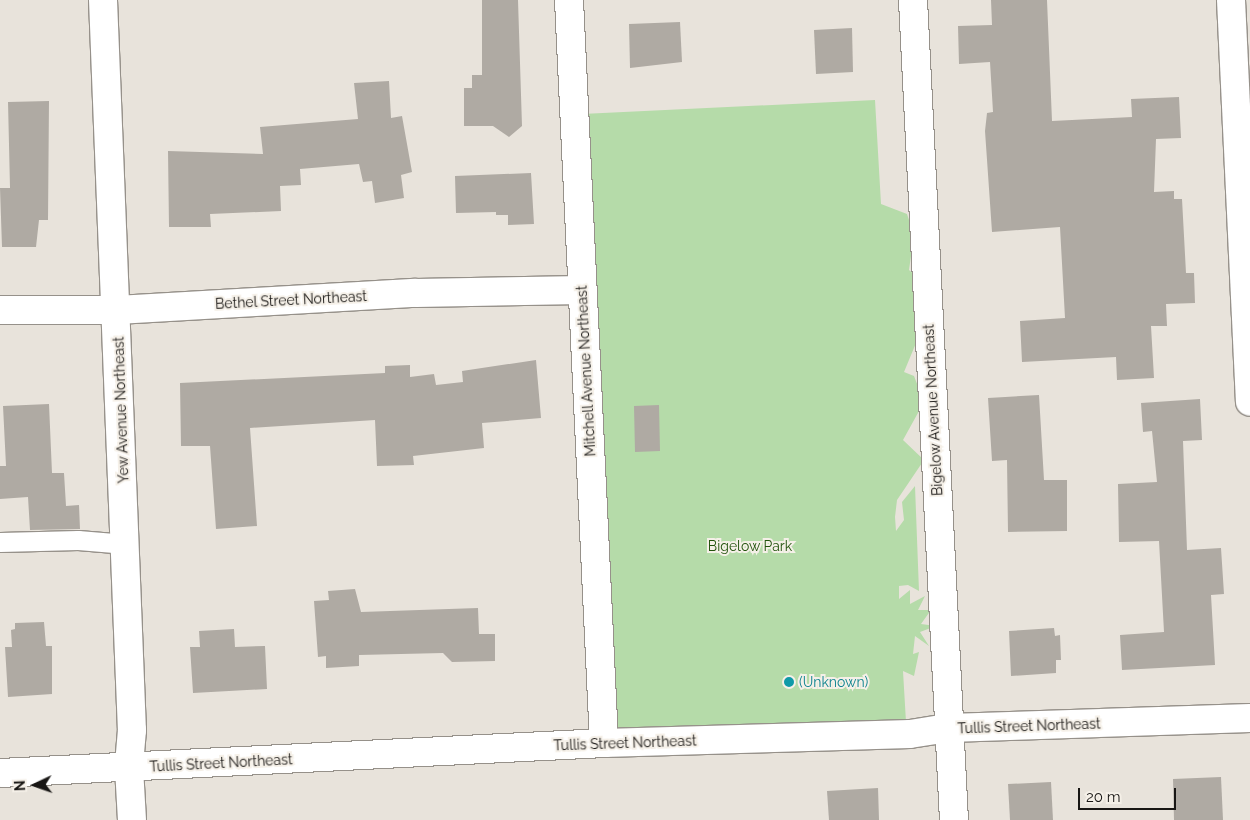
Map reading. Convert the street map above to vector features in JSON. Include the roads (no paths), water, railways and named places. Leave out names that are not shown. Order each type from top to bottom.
[{"type":"street","name":"Yew Avenue Northeast","points":[[103,0],[126,544],[132,730],[129,768],[132,820]]},
{"type":"street","name":"Mitchell Avenue Northeast","points":[[569,0],[604,742]]},
{"type":"street","name":"Bigelow Avenue Northeast","points":[[913,0],[954,820]]},
{"type":"street","points":[[1230,0],[1250,402]]},
{"type":"street","name":"Bethel Street Northeast","points":[[0,310],[117,310],[416,293],[582,290]]},
{"type":"street","name":"Tullis Street Northeast","points":[[0,773],[129,768],[604,742],[910,734],[949,728],[1250,718]]},
{"type":"lane","points":[[0,542],[78,540],[126,544]]},
{"type":"place","name":"(Unknown)","points":[[789,682]]},
{"type":"park label","name":"Bigelow Park","points":[[750,546]]}]
